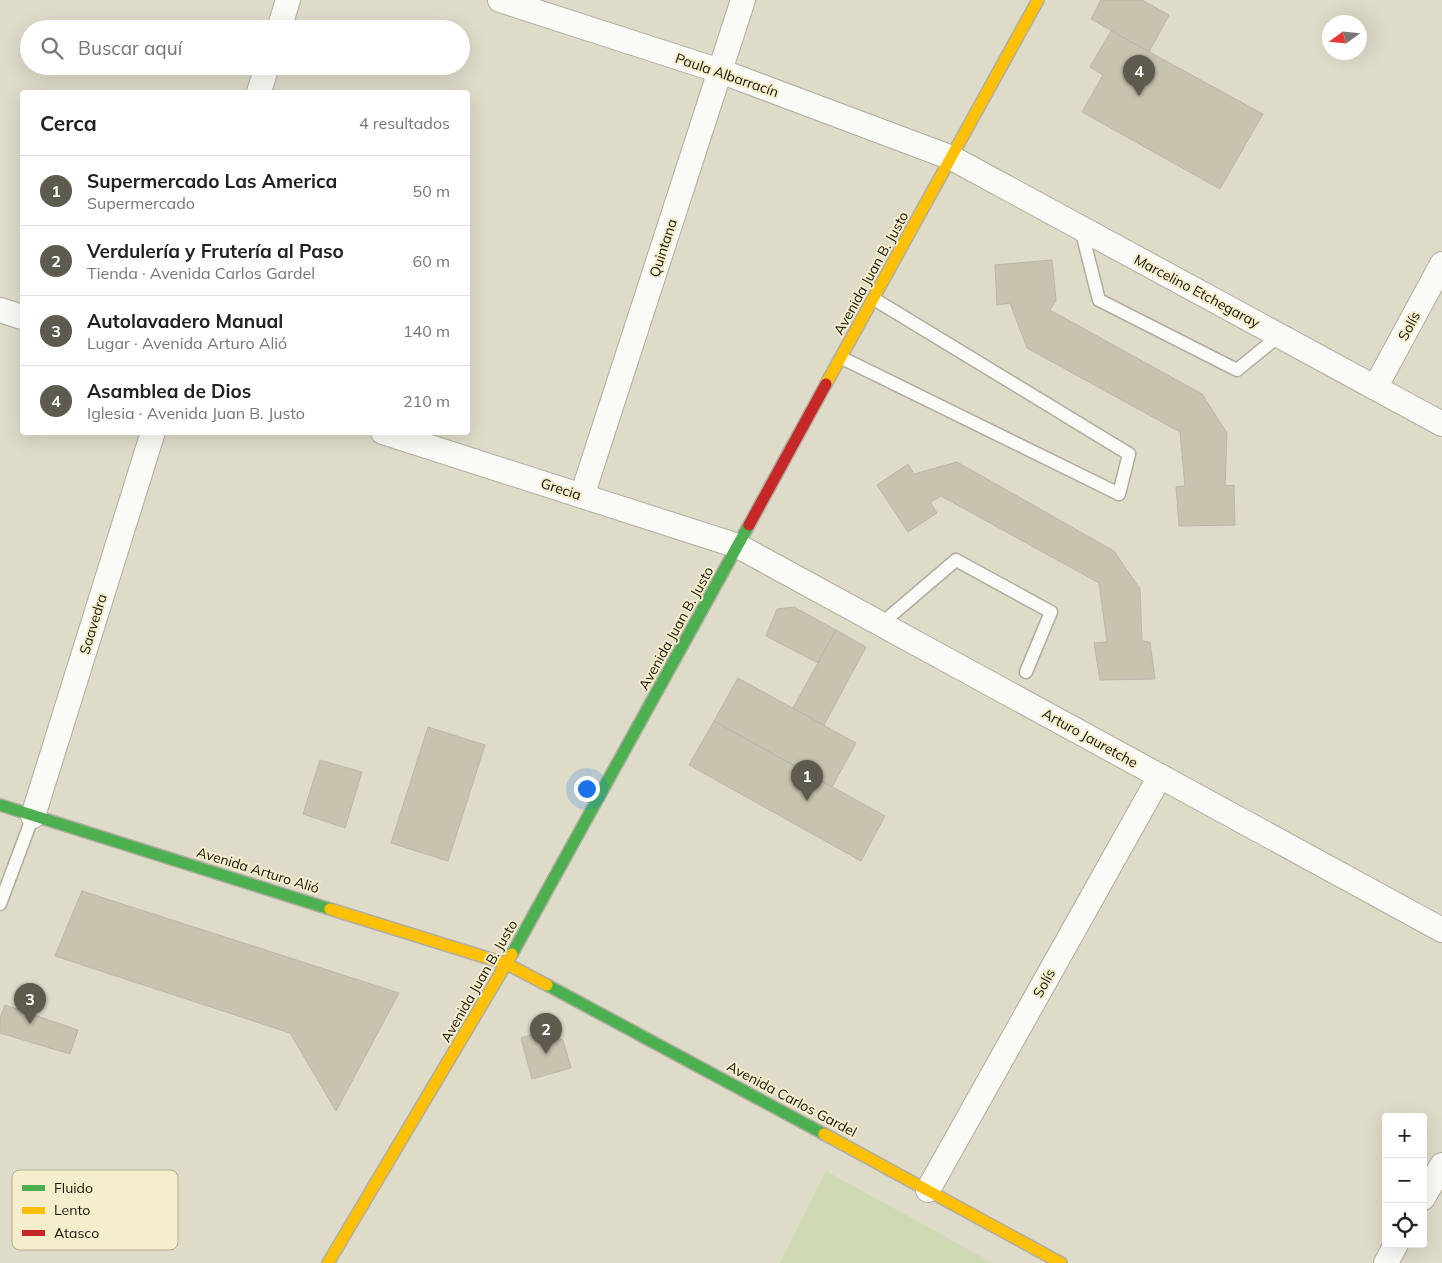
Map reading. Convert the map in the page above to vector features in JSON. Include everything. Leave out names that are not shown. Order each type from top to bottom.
[{"type":"main road","name":"Avenida Juan B. Justo","points":[[328,1263],[507,964],[1038,0]]},
{"type":"main road","name":"Avenida Arturo Alió","points":[[0,805],[507,964]]},
{"type":"main road","name":"Avenida Carlos Gardel","points":[[507,964],[566,994],[1061,1263]]},
{"type":"street","points":[[282,20],[288,0]]},
{"type":"street","name":"Paula Albarracín","points":[[500,0],[720,71],[952,158]]},
{"type":"street","name":"Quintana","points":[[582,496],[743,0]]},
{"type":"street","points":[[260,90],[264,75]]},
{"type":"street","name":"Marcelino Etchegaray","points":[[952,158],[1442,424]]},
{"type":"street","name":"Solís","points":[[1375,388],[1442,264]]},
{"type":"street","points":[[0,310],[20,316]]},
{"type":"street","name":"Saavedra","points":[[33,816],[152,435]]},
{"type":"street","name":"Grecia","points":[[392,435],[738,546]]},
{"type":"street","name":"Arturo Jauretche","points":[[738,546],[1442,930]]},
{"type":"street","name":"Solís","points":[[928,1190],[1160,776]]},
{"type":"street","points":[[1427,1191],[1442,1165]]},
{"type":"street","points":[[1386,1263],[1394,1248]]},
{"type":"lane","points":[[1081,228],[1099,300],[1237,370],[1280,336]]},
{"type":"lane","points":[[842,358],[1119,494],[1129,454],[874,299]]},
{"type":"lane","points":[[881,624],[956,560],[1051,612],[1026,672]]},
{"type":"lane","points":[[0,904],[33,816]]},
{"type":"green space","points":[[826,1171],[993,1263],[780,1263]]},
{"type":"building","points":[[1101,0],[1142,0],[1169,15],[1149,52],[1091,19]]},
{"type":"building","points":[[1111,31],[1263,114],[1220,189],[1082,112],[1103,75],[1090,67]]},
{"type":"building","points":[[1052,260],[1056,300],[1050,310],[1202,394],[1227,433],[1225,486],[1234,485],[1235,525],[1179,526],[1176,487],[1185,486],[1180,432],[1027,348],[1010,303],[997,305],[995,265]]},
{"type":"building","points":[[957,462],[1114,551],[1140,589],[1142,641],[1150,642],[1155,679],[1100,680],[1094,643],[1107,642],[1099,583],[941,496],[930,502],[937,513],[908,532],[877,485],[908,464],[914,474]]},
{"type":"building","points":[[794,607],[836,630],[818,663],[766,636],[777,609]]},
{"type":"building","points":[[836,630],[866,647],[824,725],[793,708]]},
{"type":"building","points":[[738,678],[856,743],[832,787],[714,721]]},
{"type":"building","points":[[714,721],[885,816],[861,861],[689,765]]},
{"type":"building","points":[[428,727],[485,745],[448,861],[391,843]]},
{"type":"building","points":[[320,760],[362,772],[345,828],[303,814]]},
{"type":"building","points":[[82,891],[399,993],[336,1111],[290,1033],[55,956]]},
{"type":"building","points":[[5,1005],[78,1030],[70,1054],[0,1033],[0,1018]]},
{"type":"building","points":[[539,1032],[563,1040],[571,1068],[532,1079],[521,1038]]},
{"type":"traffic: fast","points":[[512,954],[749,525]]},
{"type":"traffic: fast","points":[[0,805],[330,909]]},
{"type":"traffic: fast","points":[[547,985],[824,1134]]},
{"type":"traffic: slow","points":[[826,384],[1038,0]]},
{"type":"traffic: slow","points":[[330,909],[507,964],[547,985]]},
{"type":"traffic: slow","points":[[328,1263],[512,954]]},
{"type":"traffic: slow","points":[[824,1134],[1061,1263]]},
{"type":"traffic: jam","points":[[749,525],[826,384]]},
{"type":"place","name":"Asamblea de Dios","points":[[1139,96]]},
{"type":"place","name":"Supermercado Las America","points":[[807,801]]},
{"type":"place","name":"Autolavadero Manual","points":[[30,1024]]},
{"type":"place","name":"Verdulería y Frutería al Paso","points":[[546,1054]]}]
